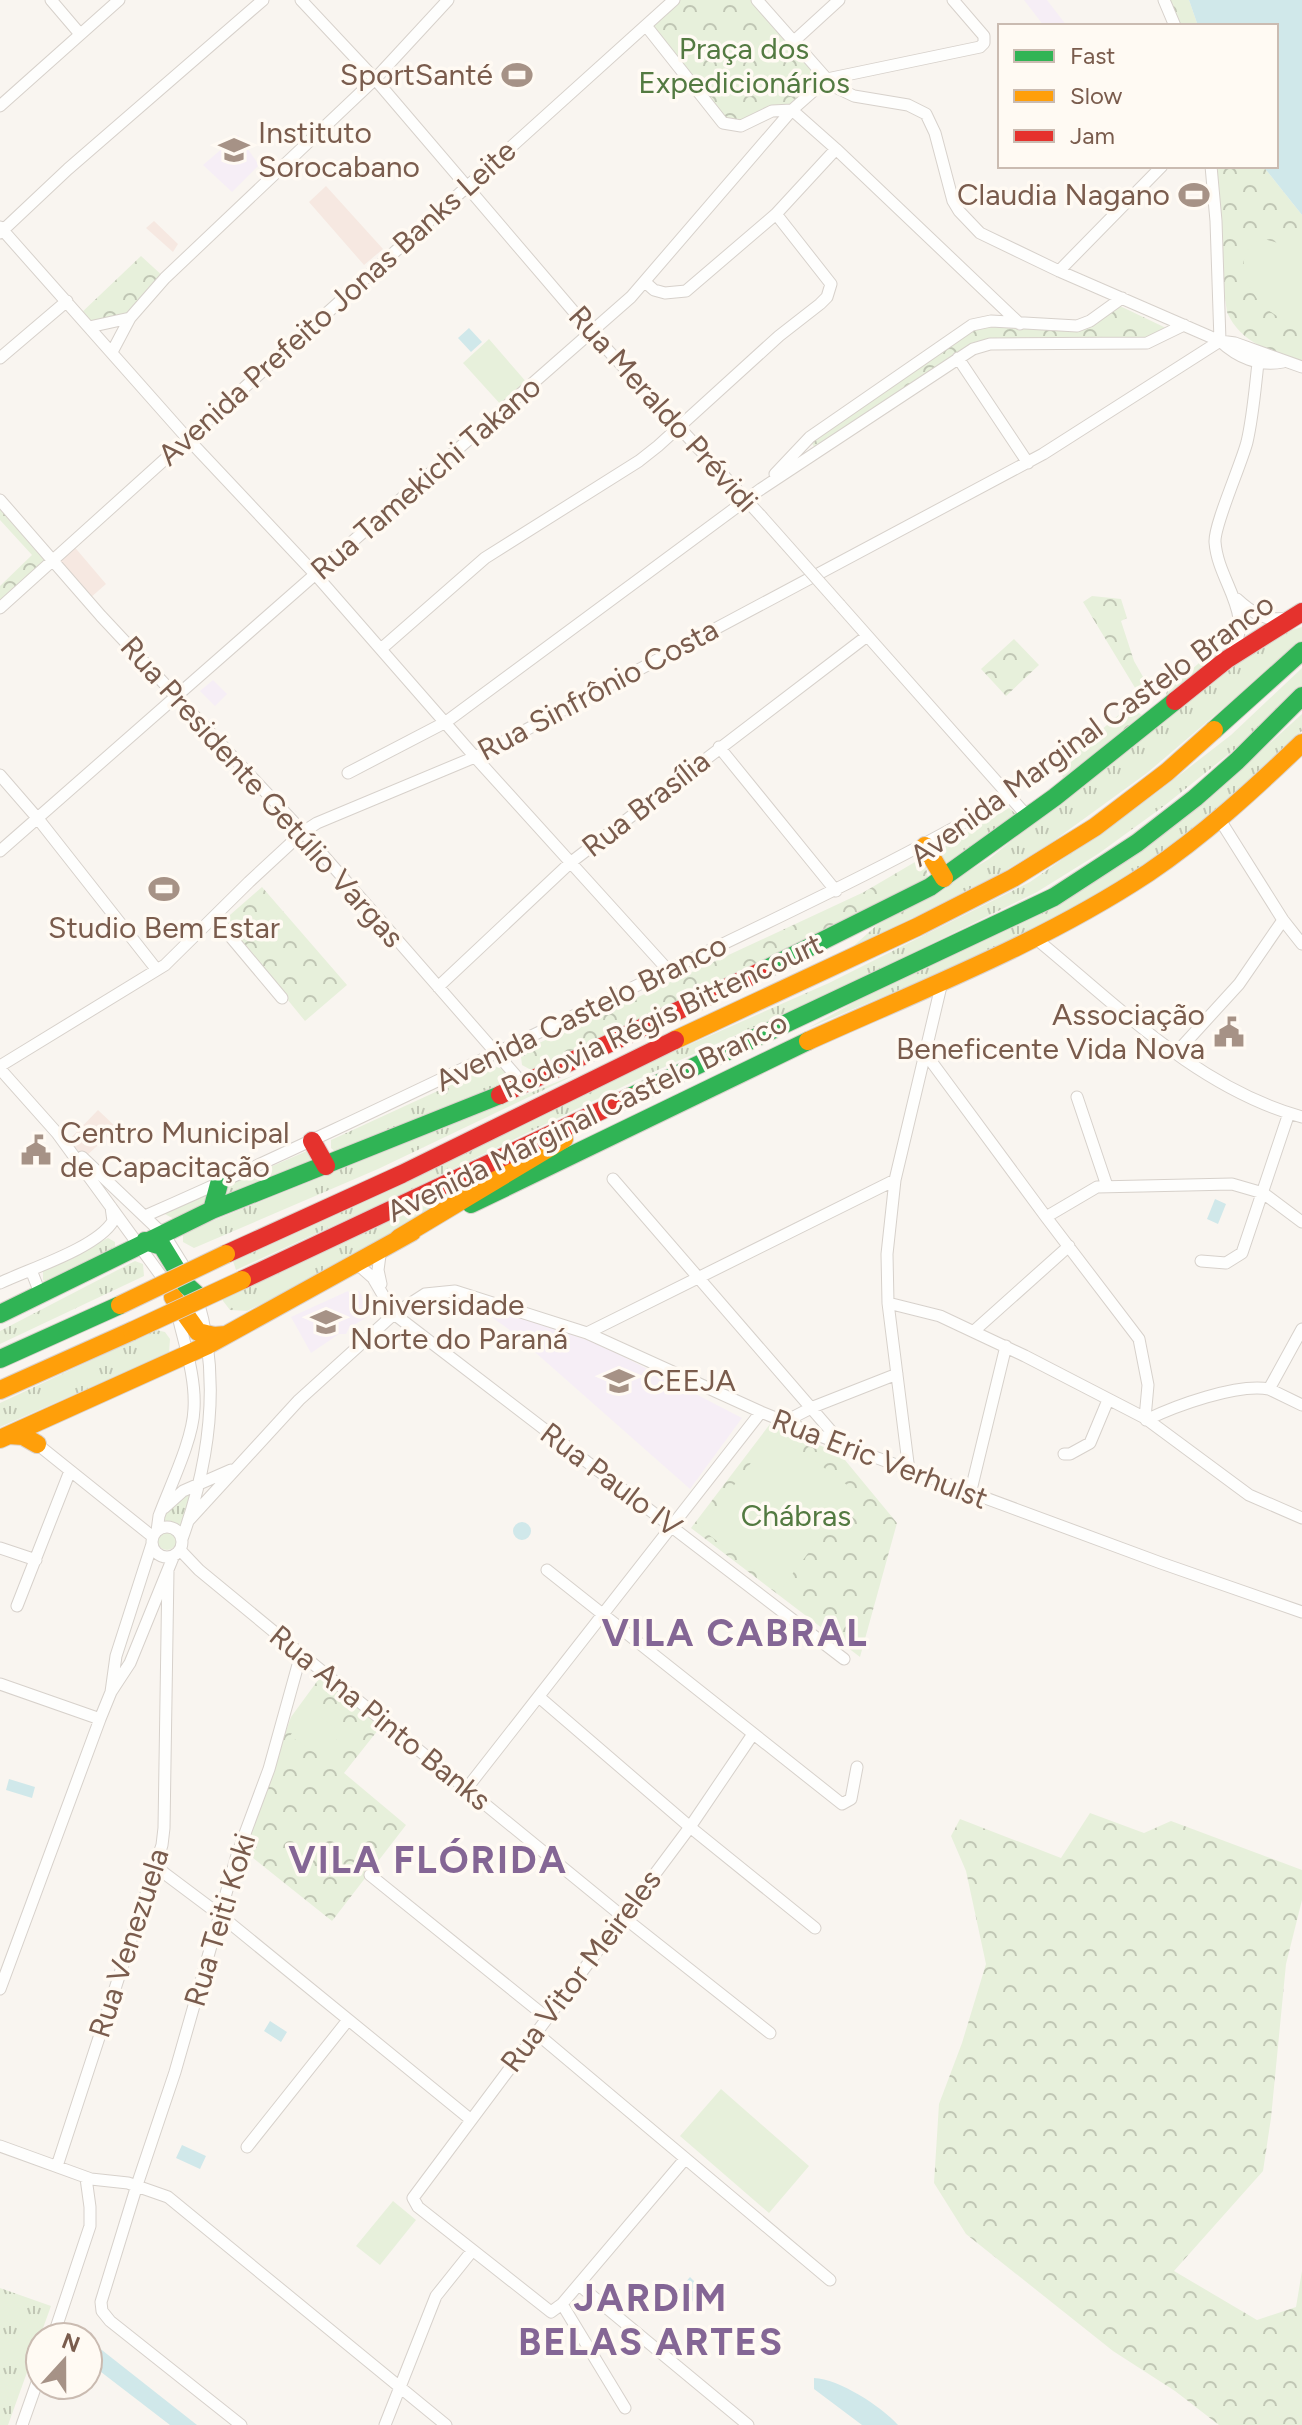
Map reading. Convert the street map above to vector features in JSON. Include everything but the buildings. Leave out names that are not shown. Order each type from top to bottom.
[{"type":"main road","name":"Avenida Marginal Castelo Branco","points":[[0,1314],[142,1243],[159,1224],[212,1210],[524,1085],[824,942],[944,878],[1028,817],[1226,660],[1302,612]]},
{"type":"main road","name":"Rodovia Régis Bittencourt","points":[[0,1359],[402,1174],[581,1084],[917,927],[1035,865],[1095,827],[1167,772],[1302,651]]},
{"type":"main road","name":"Rodovia Régis Bittencourt","points":[[0,1390],[242,1280],[1054,897],[1141,841],[1216,780],[1302,696]]},
{"type":"main road","name":"Avenida Marginal Castelo Branco","points":[[5,1437],[187,1355],[207,1341],[227,1335],[399,1238],[788,1051],[1035,938],[1166,861],[1220,820],[1302,743]]},
{"type":"main road","points":[[925,846],[944,878]]},
{"type":"main road","points":[[399,1238],[565,1138],[732,1056],[759,1034]]},
{"type":"main road","points":[[312,1141],[326,1166]]},
{"type":"main road","points":[[212,1210],[219,1184]]},
{"type":"main road","points":[[142,1243],[156,1243],[165,1249],[186,1285],[196,1294]]},
{"type":"main road","points":[[173,1297],[186,1321],[207,1341]]},
{"type":"main road","points":[[37,1444],[34,1433],[47,1418]]},
{"type":"main road","points":[[5,1437],[23,1436],[37,1444]]},
{"type":"street","points":[[51,0],[80,34]]},
{"type":"street","points":[[0,106],[119,0]]},
{"type":"street","points":[[263,0],[1,230],[187,438],[315,574],[668,970]]},
{"type":"street","name":"Rua Meraldo Prévidi","points":[[301,0],[375,79],[592,333],[747,500],[1028,817]]},
{"type":"street","points":[[112,352],[130,318],[165,278],[375,79],[448,0]]},
{"type":"street","name":"Avenida Prefeito Jonas Banks Leite","points":[[0,608],[674,0]]},
{"type":"street","points":[[757,0],[833,86],[854,96],[908,105],[926,114],[935,133],[953,201],[980,233],[1220,341],[1236,354],[1258,363],[1283,362]]},
{"type":"street","points":[[765,0],[769,13]]},
{"type":"street","points":[[793,42],[839,0]]},
{"type":"street","points":[[827,79],[974,49],[984,43],[984,36],[953,0]]},
{"type":"street","points":[[1164,0],[1174,24]]},
{"type":"street","points":[[647,27],[723,123],[741,126],[772,111],[792,110],[1020,324]]},
{"type":"street","name":"Rua Tamekichi Takano","points":[[0,851],[592,333],[645,282],[792,110],[827,79]]},
{"type":"street","points":[[645,282],[654,290],[665,293],[686,291],[776,214],[836,149]]},
{"type":"street","points":[[1059,271],[1160,168]]},
{"type":"street","points":[[1211,168],[1220,341]]},
{"type":"street","points":[[381,649],[485,558],[639,461],[827,297],[831,284],[776,214]]},
{"type":"street","points":[[761,489],[810,437],[972,325],[991,321],[1067,327],[1085,324],[1122,298]]},
{"type":"street","points":[[0,358],[67,301]]},
{"type":"street","points":[[89,327],[130,318]]},
{"type":"street","points":[[348,773],[446,722],[761,489],[973,349],[990,344],[1147,343],[1184,325]]},
{"type":"street","points":[[1220,341],[1235,343],[1302,367]]},
{"type":"street","name":"Rua Sinfrônio Costa","points":[[0,1067],[157,970],[303,832],[317,823],[475,757],[1028,463],[1220,341]]},
{"type":"street","points":[[958,358],[1028,463]]},
{"type":"street","points":[[1226,660],[1236,642],[1240,615],[1220,562],[1215,539],[1247,443],[1258,363]]},
{"type":"street","name":"Rua Presidente Getúlio Vargas","points":[[0,500],[303,832],[524,1085]]},
{"type":"street","points":[[1234,596],[1248,609],[1268,618],[1283,619],[1302,612]]},
{"type":"street","name":"Rua Brasília","points":[[438,987],[570,863],[867,636]]},
{"type":"street","points":[[719,747],[836,891]]},
{"type":"street","points":[[0,775],[157,970]]},
{"type":"street","name":"Avenida Castelo Branco","points":[[159,1224],[219,1184],[836,891],[925,846],[1010,796]]},
{"type":"street","points":[[1220,820],[1283,920],[1302,944]]},
{"type":"street","points":[[214,917],[282,998]]},
{"type":"street","points":[[1176,1053],[1239,984],[1283,920]]},
{"type":"street","points":[[1035,938],[1176,1053],[1241,1094],[1302,1117]]},
{"type":"street","points":[[909,1471],[886,1270],[895,1180],[942,982]]},
{"type":"street","points":[[925,1053],[1139,1339],[1148,1385],[1145,1419]]},
{"type":"street","points":[[0,1067],[57,1133],[142,1243],[162,1276],[173,1297],[194,1394],[194,1416],[159,1516],[114,1663],[111,1692]]},
{"type":"street","points":[[1077,1097],[1107,1186]]},
{"type":"street","points":[[1201,1261],[1226,1263],[1242,1253],[1289,1113]]},
{"type":"street","points":[[0,1989],[100,1719],[111,1692],[125,1674],[179,1548],[200,1482],[211,1402],[207,1341],[196,1294],[180,1258],[159,1224],[57,1133]]},
{"type":"street","points":[[613,1179],[845,1446]]},
{"type":"street","points":[[587,1333],[895,1180]]},
{"type":"street","points":[[1046,1217],[1092,1188],[1232,1184],[1263,1193],[1302,1222]]},
{"type":"street","points":[[0,1283],[106,1230],[114,1217],[110,1203]]},
{"type":"street","points":[[974,1331],[1069,1246]]},
{"type":"street","name":"Rua Paulo IV","points":[[381,1248],[378,1270],[383,1297]]},
{"type":"street","name":"Rua Paulo IV","points":[[355,1262],[369,1273],[394,1314],[844,1659]]},
{"type":"street","points":[[31,1270],[40,1293]]},
{"type":"street","name":"Rua Eric Verhulst","points":[[189,1520],[299,1400],[394,1314],[425,1294],[440,1291],[464,1293],[587,1333],[784,1422],[909,1471],[1302,1612]]},
{"type":"street","points":[[888,1303],[923,1310],[1006,1346],[1145,1419],[1238,1489],[1302,1518]]},
{"type":"street","points":[[1269,1389],[1302,1329]]},
{"type":"street","points":[[970,1494],[1006,1346]]},
{"type":"street","points":[[784,1422],[813,1407],[897,1374]]},
{"type":"street","points":[[1145,1419],[1173,1407],[1248,1388],[1269,1389],[1302,1405]]},
{"type":"street","points":[[1064,1454],[1090,1443],[1108,1400]]},
{"type":"street","points":[[467,1788],[761,1412]]},
{"type":"street","points":[[37,1444],[154,1537],[160,1555],[179,1548]]},
{"type":"street","points":[[205,1448],[212,1463],[233,1469]]},
{"type":"street","points":[[159,1516],[178,1494],[233,1469]]},
{"type":"street","points":[[17,1606],[70,1471]]},
{"type":"street","points":[[154,1537],[170,1527],[178,1531],[179,1548]]},
{"type":"street","points":[[0,1548],[36,1560]]},
{"type":"street","name":"Rua Ana Pinto Banks","points":[[179,1548],[199,1570],[301,1654],[770,2033]]},
{"type":"street","name":"Rua Venezuela","points":[[57,2166],[156,1867],[164,1828],[168,1570]]},
{"type":"street","points":[[547,1570],[842,1804],[851,1799],[857,1767]]},
{"type":"street","name":"Rua Teiti Koki","points":[[241,2425],[110,2321],[102,2311],[102,2296],[175,2072],[237,1855],[269,1769],[301,1654]]},
{"type":"street","points":[[0,1684],[100,1719]]},
{"type":"street","points":[[539,1697],[690,1827],[815,1928]]},
{"type":"street","name":"Rua Vitor Meireles","points":[[472,2251],[418,2207],[414,2195],[690,1827],[753,1734]]},
{"type":"street","points":[[156,1867],[220,1915],[470,2119]]},
{"type":"street","points":[[370,1875],[546,2017]]},
{"type":"street","points":[[247,2147],[348,2020]]},
{"type":"street","points":[[535,2032],[830,2280]]},
{"type":"street","points":[[0,2146],[86,2178],[137,2185],[162,2194],[446,2425]]},
{"type":"street","points":[[385,2425],[436,2296],[472,2251],[546,2311],[555,2311],[685,2159]]},
{"type":"street","points":[[58,2321],[90,2226],[86,2178]]},
{"type":"street","points":[[579,2285],[748,2425]]},
{"type":"street","points":[[562,2304],[625,2408]]},
{"type":"street","points":[[22,2425],[30,2401]]},
{"type":"shaded area","points":[[1024,0],[1047,0],[1065,24],[1042,24]]},
{"type":"shaded area","name":"Instituto Sorocabano","points":[[238,135],[259,165],[232,192],[203,165]]},
{"type":"shaded area","points":[[326,186],[383,249],[364,265],[309,202]]},
{"type":"shaded area","points":[[154,221],[178,244],[173,252],[146,228]]},
{"type":"shaded area","points":[[72,544],[106,584],[89,599],[54,560]]},
{"type":"shaded area","points":[[213,680],[227,694],[215,706],[200,691]]},
{"type":"shaded area","points":[[98,1110],[117,1128],[85,1157],[68,1141]]},
{"type":"shaded area","name":"Universidade Norte do Paraná","points":[[348,1291],[350,1295],[359,1291],[372,1314],[349,1328],[346,1334],[339,1334],[311,1353],[291,1317]]},
{"type":"shaded area","name":"CEEJA","points":[[499,1310],[599,1344],[742,1418],[690,1489],[511,1331],[486,1313]]},
{"type":"green space","name":"Praça dos Expedicionários","points":[[676,0],[764,0],[825,79],[791,110],[731,125],[647,27]]},
{"type":"green space","points":[[1165,0],[1189,0],[1197,24],[1175,24]]},
{"type":"green space","points":[[1209,168],[1265,168],[1302,215],[1302,361],[1258,345],[1233,323],[1227,312]]},
{"type":"green space","points":[[1264,239],[1275,242],[1302,260],[1302,322],[1272,313],[1250,287],[1244,258],[1250,247]]},
{"type":"green space","points":[[141,256],[165,278],[130,318],[89,327],[79,315]]},
{"type":"green space","points":[[1120,306],[1166,328],[1154,336],[1138,339],[981,340],[815,448],[811,442],[968,332],[994,327],[1089,328]]},
{"type":"green space","points":[[489,339],[528,384],[502,406],[463,363]]},
{"type":"green space","points":[[0,500],[52,560],[0,608],[0,586],[32,555],[0,520]]},
{"type":"green space","points":[[1092,596],[1121,599],[1127,618],[1121,621],[1134,661],[1150,689],[1146,698],[1140,696],[1083,602]]},
{"type":"green space","points":[[1302,627],[1302,641],[1147,773],[1052,842],[1003,872],[849,950],[877,925],[989,859],[1187,700],[1278,634]]},
{"type":"green space","points":[[1014,639],[1039,665],[1006,696],[981,669]]},
{"type":"green space","points":[[1222,643],[1218,657],[1165,699],[1167,691]]},
{"type":"green space","points":[[1302,668],[1302,687],[1240,745],[1098,854],[1037,892],[835,991],[651,1073],[236,1270],[232,1258],[648,1063],[829,983],[1030,882],[1155,794],[1231,735]]},
{"type":"green space","points":[[1128,707],[1144,716],[1063,779],[1061,769],[1065,761]]},
{"type":"green space","points":[[1302,714],[1302,731],[1203,822],[1129,876],[1086,902],[995,948],[808,1028],[860,999],[1056,905],[1229,780]]},
{"type":"green space","points":[[1009,808],[1016,814],[949,864],[943,859],[943,847]]},
{"type":"green space","points":[[915,862],[926,867],[928,878],[916,888],[533,1071],[522,1065],[524,1050],[864,892]]},
{"type":"green space","points":[[262,887],[347,985],[305,1021],[223,921]]},
{"type":"green space","points":[[492,1066],[507,1073],[507,1084],[338,1154],[331,1148],[331,1140]]},
{"type":"green space","points":[[579,1073],[378,1169],[194,1248],[183,1242],[183,1233]]},
{"type":"green space","points":[[307,1151],[311,1153],[311,1163],[229,1198],[224,1195],[224,1187]]},
{"type":"green space","points":[[477,1177],[395,1234],[247,1311],[230,1310],[220,1297]]},
{"type":"green space","points":[[208,1192],[204,1208],[176,1220],[163,1213]]},
{"type":"green space","points":[[108,1238],[115,1242],[115,1247],[49,1282],[43,1280],[43,1271]]},
{"type":"green space","points":[[135,1261],[143,1264],[144,1276],[0,1344],[0,1331]]},
{"type":"green space","points":[[156,1330],[165,1332],[170,1339],[169,1353],[0,1427],[0,1403]]},
{"type":"green space","name":"Chábras","points":[[770,1424],[840,1454],[897,1523],[860,1657],[691,1528]]},
{"type":"green space","points":[[775,1431],[855,1491],[781,1589],[701,1529]]},
{"type":"green space","points":[[195,1490],[181,1535],[173,1526],[159,1525],[173,1504]]},
{"type":"green space","points":[[167,1530],[174,1533],[177,1540],[174,1547],[167,1550],[160,1547],[157,1540],[160,1533]]},
{"type":"green space","points":[[321,1676],[382,1725],[344,1773],[406,1825],[332,1921],[243,1850],[291,1717]]},
{"type":"green space","points":[[308,1709],[342,1732],[324,1759],[290,1736]]},
{"type":"green space","points":[[1090,1813],[1144,1833],[1171,1821],[1302,1870],[1302,1900],[1286,1964],[1263,2171],[1174,2271],[1257,2320],[1296,2307],[1302,2271],[1302,2425],[1219,2425],[1175,2391],[1113,2351],[966,2234],[934,2183],[939,2104],[986,1964],[966,1871],[951,1836],[960,1819],[1061,1858]]},
{"type":"green space","points":[[721,2089],[809,2166],[769,2213],[680,2136]]},
{"type":"green space","points":[[393,2201],[416,2220],[380,2265],[356,2246]]},
{"type":"green space","points":[[0,2288],[51,2306],[46,2321],[24,2321],[24,2381],[8,2425],[0,2425]]},
{"type":"water","points":[[1189,0],[1302,0],[1302,215],[1265,168],[1278,168],[1278,24],[1197,24]]},
{"type":"water","points":[[469,328],[482,342],[471,352],[458,338]]},
{"type":"water","points":[[1215,1199],[1226,1204],[1218,1224],[1207,1219]]},
{"type":"water","points":[[522,1522],[531,1531],[522,1540],[513,1531]]},
{"type":"water","points":[[9,1779],[35,1787],[32,1798],[6,1790]]},
{"type":"water","points":[[270,2021],[287,2032],[281,2042],[264,2031]]},
{"type":"water","points":[[182,2145],[206,2156],[200,2169],[176,2158]]},
{"type":"water","points":[[690,2277],[697,2284],[692,2290],[698,2295],[690,2304],[677,2292]]},
{"type":"water","points":[[104,2352],[197,2425],[170,2425],[104,2374]]},
{"type":"water","points":[[814,2378],[835,2383],[859,2395],[898,2425],[862,2425],[814,2389]]},
{"type":"traffic: fast","points":[[1214,730],[1302,651]]},
{"type":"traffic: fast","points":[[630,1097],[1054,897],[1137,843],[1195,798],[1302,696]]},
{"type":"traffic: fast","points":[[762,971],[930,887],[1055,797],[1175,701]]},
{"type":"traffic: fast","points":[[471,1204],[808,1041]]},
{"type":"traffic: fast","points":[[0,1314],[212,1210],[500,1095]]},
{"type":"traffic: fast","points":[[212,1210],[219,1184]]},
{"type":"traffic: fast","points":[[145,1241],[162,1246],[186,1285],[196,1294]]},
{"type":"traffic: fast","points":[[0,1359],[120,1305]]},
{"type":"traffic: slow","points":[[675,1040],[917,927],[1013,878],[1095,827],[1167,772],[1214,730]]},
{"type":"traffic: slow","points":[[808,1041],[981,964],[1108,898],[1189,843],[1247,795],[1302,743]]},
{"type":"traffic: slow","points":[[925,846],[944,878]]},
{"type":"traffic: slow","points":[[399,1238],[564,1139]]},
{"type":"traffic: slow","points":[[0,1439],[208,1345],[412,1232]]},
{"type":"traffic: slow","points":[[120,1305],[226,1254]]},
{"type":"traffic: slow","points":[[132,1331],[242,1280]]},
{"type":"traffic: slow","points":[[173,1297],[198,1332],[226,1335]]},
{"type":"traffic: slow","points":[[0,1390],[132,1331]]},
{"type":"traffic: slow","points":[[9,1435],[23,1436],[37,1444]]},
{"type":"traffic: jam","points":[[1175,701],[1226,660],[1302,612]]},
{"type":"traffic: jam","points":[[500,1095],[762,971]]},
{"type":"traffic: jam","points":[[226,1254],[402,1174],[675,1040]]},
{"type":"traffic: jam","points":[[242,1280],[630,1097]]},
{"type":"traffic: jam","points":[[312,1141],[326,1166]]},
{"type":"place","name":"SportSanté","points":[[517,75]]},
{"type":"place","name":"Instituto Sorocabano","points":[[234,150]]},
{"type":"place","name":"Claudia Nagano","points":[[1194,195]]},
{"type":"place","name":"Studio Bem Estar","points":[[164,889]]},
{"type":"place","name":"Associação Beneficente Vida Nova","points":[[1229,1032]]},
{"type":"place","name":"Centro Municipal de Capacitação","points":[[36,1150]]},
{"type":"place","name":"Universidade Norte do Paraná","points":[[326,1322]]},
{"type":"place","name":"CEEJA","points":[[619,1381]]},
{"type":"district","name":"VILA CABRAL","points":[[735,1633]]},
{"type":"district","name":"VILA FLÓRIDA","points":[[428,1860]]},
{"type":"district","name":"JARDIM BELAS ARTES","points":[[651,2320]]}]
